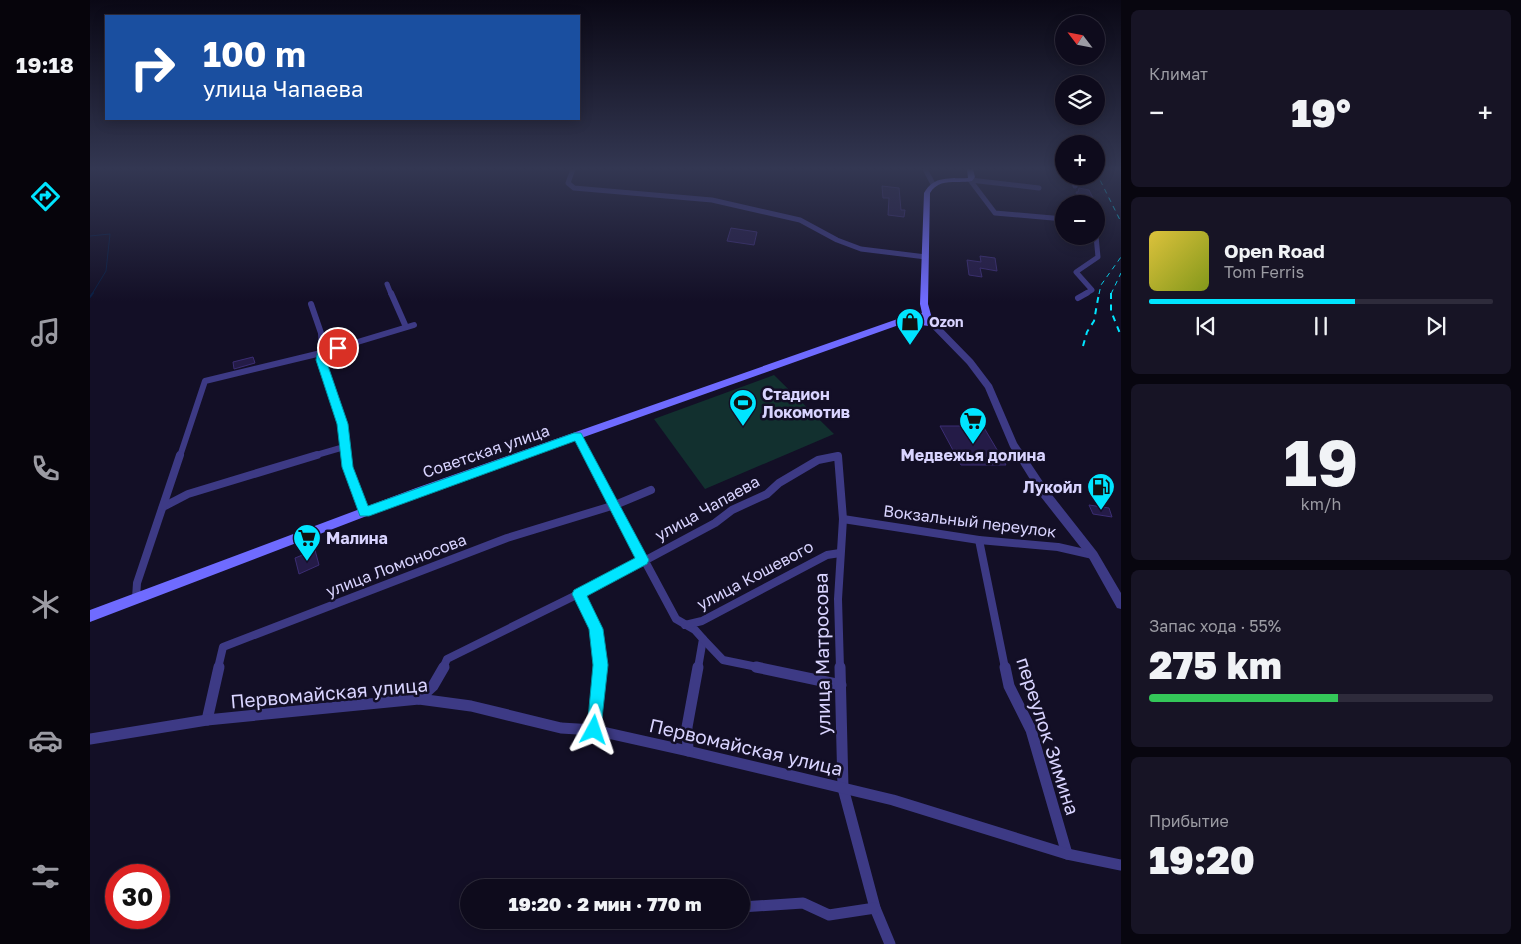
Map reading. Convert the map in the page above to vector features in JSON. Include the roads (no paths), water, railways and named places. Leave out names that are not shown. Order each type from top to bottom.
[{"type":"main road","points":[[920,319],[924,304],[927,213]]},
{"type":"main road","name":"Советская улица","points":[[90,616],[364,512],[895,322],[920,319]]},
{"type":"street","points":[[769,213],[800,220],[837,240],[861,249],[926,257]]},
{"type":"street","points":[[996,213],[1055,218]]},
{"type":"street","points":[[1078,298],[1092,290],[1076,272],[1098,256],[1097,245]]},
{"type":"street","points":[[386,284],[406,327]]},
{"type":"street","points":[[311,304],[322,334],[321,353],[324,370],[342,424],[348,467],[364,512]]},
{"type":"street","points":[[920,319],[940,332],[970,362],[989,387],[1018,452],[1044,494],[1093,556],[1121,604]]},
{"type":"street","points":[[136,598],[137,583],[205,381],[311,353],[321,353],[414,325]]},
{"type":"street","points":[[578,436],[676,619],[703,639],[723,660],[841,685]]},
{"type":"street","points":[[163,507],[188,494],[344,447]]},
{"type":"street","name":"улица Матросова","points":[[838,456],[843,519],[838,599],[843,788],[875,908],[890,944]]},
{"type":"street","name":"улица Чапаева","points":[[419,699],[434,688],[440,679],[447,659],[579,594],[715,523],[732,510],[767,494],[780,483],[818,460],[838,456]]},
{"type":"street","name":"улица Ломоносова","points":[[207,720],[223,647],[507,538],[615,505],[651,490]]},
{"type":"street","name":"Вокзальный переулок","points":[[843,519],[979,540],[1058,547],[1093,556]]},
{"type":"street","name":"переулок Зимина","points":[[979,540],[1009,686],[1031,730],[1067,854]]},
{"type":"street","name":"улица Кошевого","points":[[685,625],[702,621],[827,555],[840,553]]},
{"type":"street","points":[[579,594],[596,629],[600,665],[594,730]]},
{"type":"street","points":[[688,751],[687,727],[703,639]]},
{"type":"street","name":"Первомайская улица","points":[[90,738],[207,720],[419,699],[471,706],[562,728],[594,730],[688,751],[893,800],[1067,854],[1121,865]]},
{"type":"street","points":[[750,906],[803,903],[830,915],[875,908]]},
{"type":"waterway","points":[[90,236],[110,234],[106,271],[92,294]]},
{"type":"waterway","points":[[90,297],[93,293]]},
{"type":"railway","points":[[1117,213],[1121,222]]},
{"type":"railway","points":[[1099,294],[1101,285],[1121,257]]},
{"type":"railway","points":[[1111,294],[1121,273]]},
{"type":"railway","points":[[1083,346],[1087,332],[1094,321],[1099,293]]},
{"type":"railway","points":[[1111,294],[1111,311],[1121,336]]},
{"type":"place","name":"Ozon","points":[[910,346]]},
{"type":"place","name":"Стадион Локомотив","points":[[743,427]]},
{"type":"place","name":"Медвежья долина","points":[[973,445]]},
{"type":"place","name":"Лукойл","points":[[1101,511]]},
{"type":"place","name":"Малина","points":[[307,562]]}]
